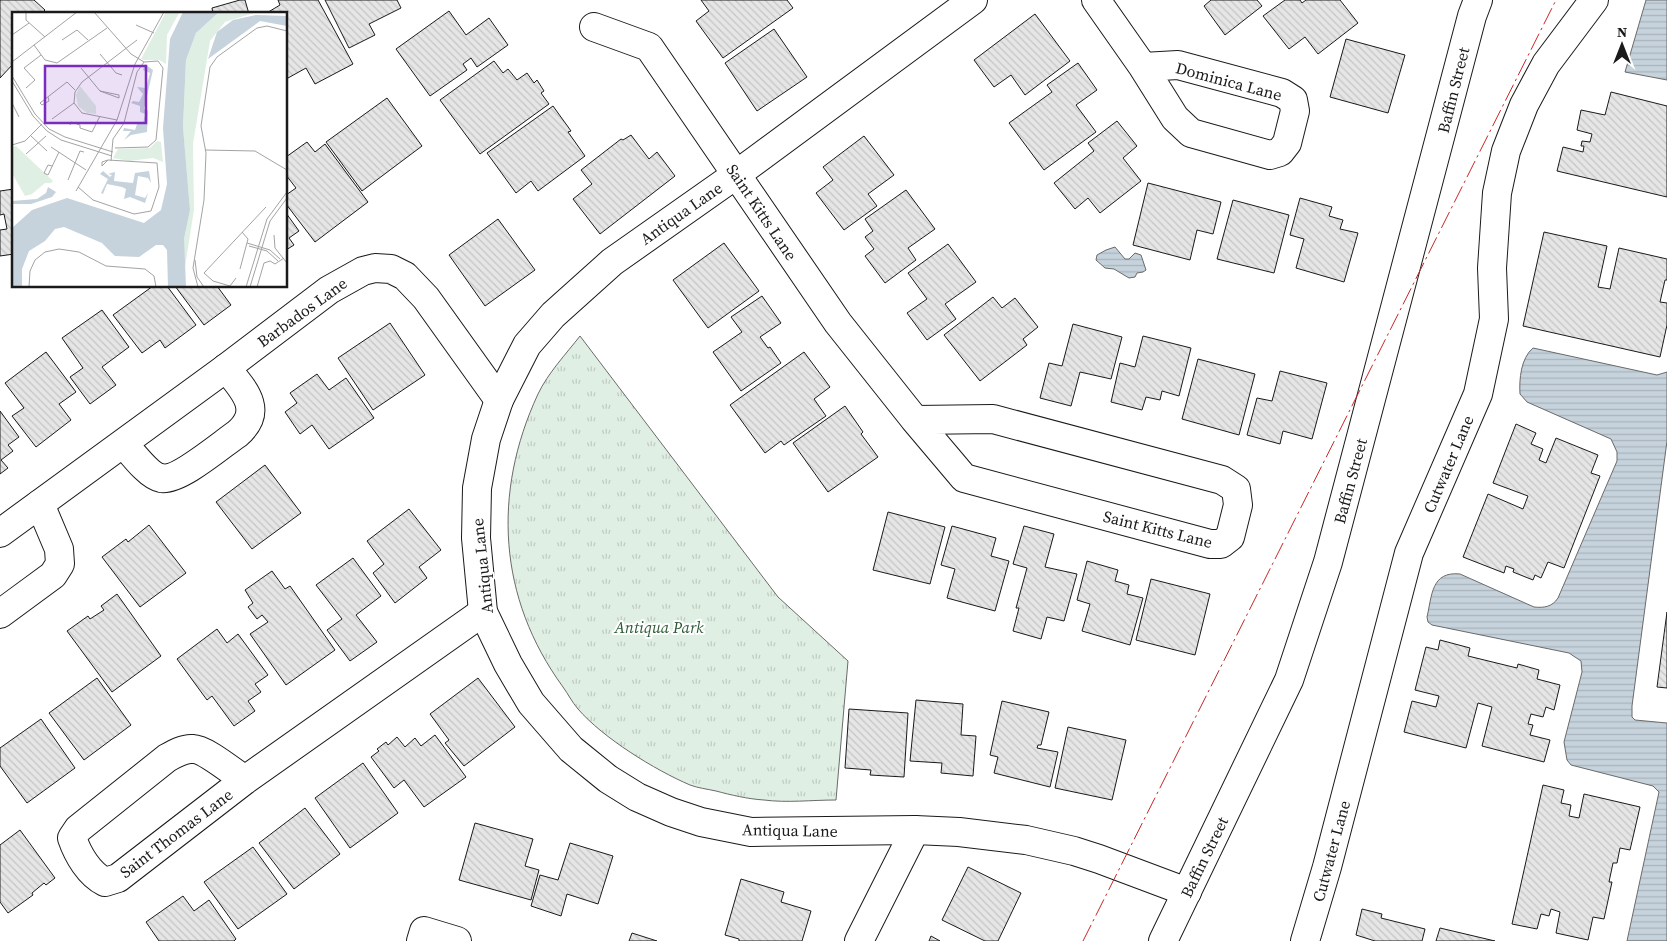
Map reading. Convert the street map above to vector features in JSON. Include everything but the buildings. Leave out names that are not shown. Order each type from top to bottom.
[{"type":"street","name":"Antiqua Lane","points":[[973,0],[737,174],[612,262],[553,315],[527,345],[499,400],[486,439],[477,488],[476,538],[483,612],[508,664],[531,704],[571,749],[608,779],[637,797],[701,822],[751,832],[915,830],[959,832],[1026,840],[1074,851],[1187,892]]},
{"type":"street","name":"Dominica Lane","points":[[1096,0],[1144,67],[1175,118],[1191,133],[1270,155],[1280,152],[1287,143],[1295,111],[1293,100],[1282,93],[1178,65],[1144,67]]},
{"type":"street","name":"Baffin Street","points":[[1163,941],[1288,680],[1328,562],[1472,16],[1478,0]]},
{"type":"street","name":"Cutwater Lane","points":[[1305,941],[1327,867],[1409,553],[1478,394],[1494,319],[1492,268],[1497,193],[1506,152],[1524,105],[1546,64],[1594,0]]},
{"type":"street","name":"Saint Kitts Lane","points":[[594,27],[649,47],[838,324],[915,420],[964,478],[1210,544],[1221,544],[1230,536],[1238,505],[1236,489],[1222,480],[993,419],[915,420]]},
{"type":"street","name":"Barbados Lane","points":[[0,533],[124,444],[342,282],[363,271],[375,268],[391,269],[404,276],[426,298],[499,400]]},
{"type":"street","points":[[124,444],[151,473],[161,478],[172,477],[183,472],[237,434],[249,419],[250,402],[248,395],[226,368]]},
{"type":"street","points":[[0,614],[53,575],[60,564],[59,549],[40,504]]},
{"type":"street","name":"Saint Thomas Lane","points":[[245,780],[204,753],[193,749],[181,751],[166,758],[78,829],[72,838],[76,850],[95,877],[105,882],[118,878],[245,780],[483,612]]},
{"type":"street","points":[[859,941],[915,830]]},
{"type":"street","points":[[421,941],[424,931],[456,941]]},
{"type":"green space","name":"Antiqua Park","points":[[580,336],[778,597],[848,661],[836,800],[782,801],[752,799],[696,787],[676,779],[615,742],[589,720],[574,704],[541,653],[525,618],[514,581],[509,544],[509,507],[513,469],[523,431],[542,386]]},
{"type":"shaded area","points":[[1646,0],[1667,0],[1667,80],[1625,72]]},
{"type":"shaded area","points":[[1115,247],[1125,259],[1129,259],[1135,253],[1141,255],[1146,270],[1137,273],[1135,277],[1129,278],[1114,269],[1105,268],[1096,260],[1097,255]]},
{"type":"shaded area","points":[[1533,348],[1657,375],[1667,372],[1667,441],[1632,717],[1635,720],[1667,723],[1667,941],[1627,941],[1659,792],[1653,786],[1571,765],[1567,760],[1564,742],[1582,672],[1581,661],[1569,653],[1432,625],[1428,622],[1427,617],[1434,586],[1443,576],[1450,574],[1460,574],[1534,607],[1544,607],[1553,603],[1558,598],[1617,461],[1617,452],[1611,439],[1527,402],[1520,394],[1523,363]]},
{"type":"power","points":[[1083,941],[1556,0]]}]
